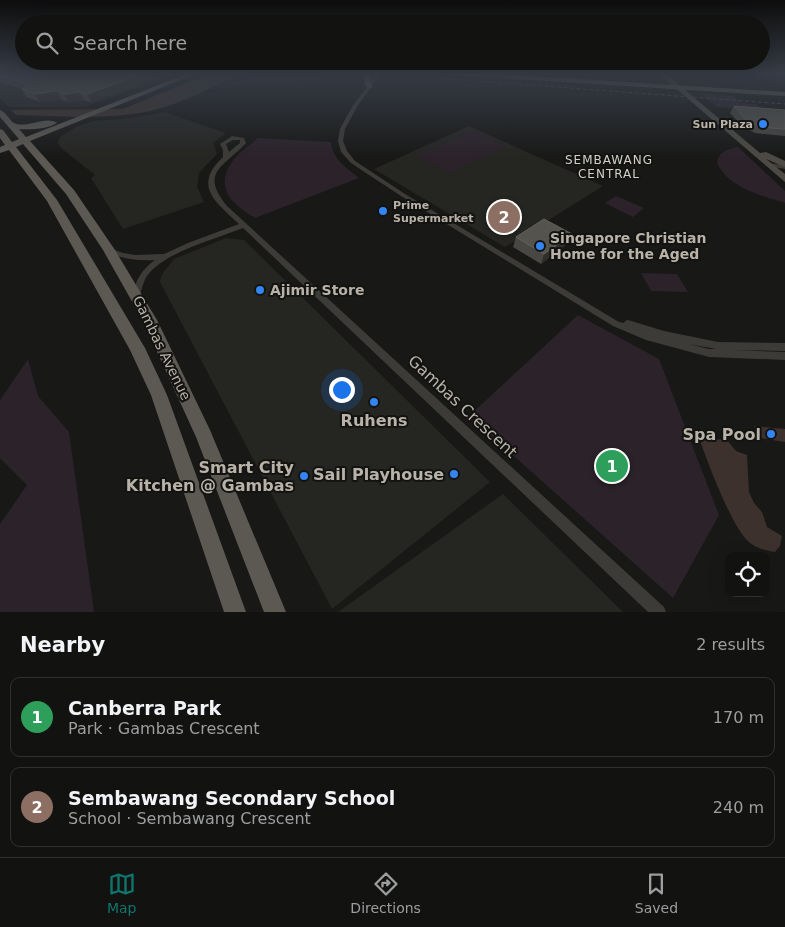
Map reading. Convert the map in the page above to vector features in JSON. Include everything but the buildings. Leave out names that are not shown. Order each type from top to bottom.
[{"type":"main road","points":[[11,125],[26,127],[56,125],[114,102]]},
{"type":"main road","points":[[0,150],[6,144],[119,102]]},
{"type":"main road","points":[[699,102],[781,170]]},
{"type":"main road","points":[[699,102],[781,170]]},
{"type":"main road","name":"Gambas Avenue","points":[[0,112],[70,192],[109,250],[136,295],[204,436],[275,612]]},
{"type":"main road","points":[[33,151],[39,140],[56,125]]},
{"type":"main road","name":"Gambas Avenue","points":[[0,133],[6,144],[22,160],[52,200],[137,348],[159,395],[235,612]]},
{"type":"main road","points":[[0,158],[22,160]]},
{"type":"main road","points":[[137,348],[151,352],[156,349],[159,340]]},
{"type":"main road","points":[[159,395],[160,387],[166,381],[170,380],[180,384]]},
{"type":"street","points":[[359,102],[346,121],[339,137],[346,157],[369,173],[616,324],[646,336],[700,352],[785,356]]},
{"type":"street","points":[[366,102],[346,131],[344,138],[348,152],[365,166],[441,214],[620,320],[664,335],[718,346],[785,347]]},
{"type":"street","name":"Gambas Crescent","points":[[226,157],[213,173],[210,182],[212,192],[244,225],[349,322],[420,392],[659,612]]},
{"type":"street","points":[[136,295],[140,282],[146,272],[164,257],[244,225]]},
{"type":"street","points":[[109,250],[118,255],[136,258],[164,257]]},
{"type":"shaded area","points":[[4,102],[100,102],[85,107],[9,107]]},
{"type":"shaded area","points":[[141,102],[181,102],[141,113],[105,116],[16,115],[11,110],[123,109]]},
{"type":"shaded area","points":[[711,102],[740,102],[756,104],[765,111],[717,107]]},
{"type":"shaded area","points":[[164,112],[226,133],[213,143],[217,154],[199,173],[197,187],[204,202],[123,229],[91,178],[95,175],[61,148],[58,143],[60,137],[78,126],[94,121],[132,118]]},
{"type":"shaded area","points":[[469,126],[603,186],[505,247],[374,169]]},
{"type":"shaded area","points":[[473,131],[505,146],[449,173],[417,156]]},
{"type":"shaded area","points":[[258,138],[331,142],[337,158],[359,178],[255,218],[232,201],[225,186],[225,178],[234,159]]},
{"type":"shaded area","points":[[738,147],[785,191],[785,203],[736,184],[722,171],[717,162],[720,155],[727,150]]},
{"type":"shaded area","points":[[616,196],[644,208],[633,217],[605,203]]},
{"type":"shaded area","points":[[226,238],[244,240],[490,482],[332,609],[160,282],[162,274],[174,259]]},
{"type":"shaded area","points":[[641,273],[677,274],[688,292],[651,291]]},
{"type":"shaded area","points":[[578,315],[659,359],[719,515],[673,598],[469,416]]},
{"type":"shaded area","points":[[28,359],[38,396],[69,432],[94,612],[0,612],[0,524],[27,485],[0,458],[0,400]]},
{"type":"shaded area","name":"Spa Pool","points":[[754,426],[785,429],[785,442],[760,438]]},
{"type":"shaded area","points":[[699,438],[727,440],[736,451],[747,455],[749,492],[754,503],[762,512],[767,527],[782,536],[780,546],[775,552],[765,550],[750,543],[743,535],[721,494]]},
{"type":"shaded area","points":[[503,494],[623,612],[338,612]]},
{"type":"railway","points":[[752,102],[785,104]]},
{"type":"place","name":"Sun Plaza","points":[[763,124]]},
{"type":"place","name":"Prime Supermarket","points":[[383,211]]},
{"type":"place","name":"Sembawang Secondary School","points":[[504,217]]},
{"type":"place","name":"Singapore Christian Home for the Aged","points":[[540,246]]},
{"type":"place","name":"Ajimir Store","points":[[260,290]]},
{"type":"place","name":"Ruhens","points":[[374,402]]},
{"type":"place","name":"Spa Pool","points":[[771,434]]},
{"type":"place","name":"Canberra Park","points":[[612,466]]},
{"type":"place","name":"Sail Playhouse","points":[[454,474]]},
{"type":"place","name":"Smart City Kitchen @ Gambas","points":[[304,476]]},
{"type":"district","name":"SEMBAWANG CENTRAL","points":[[609,167]]}]
